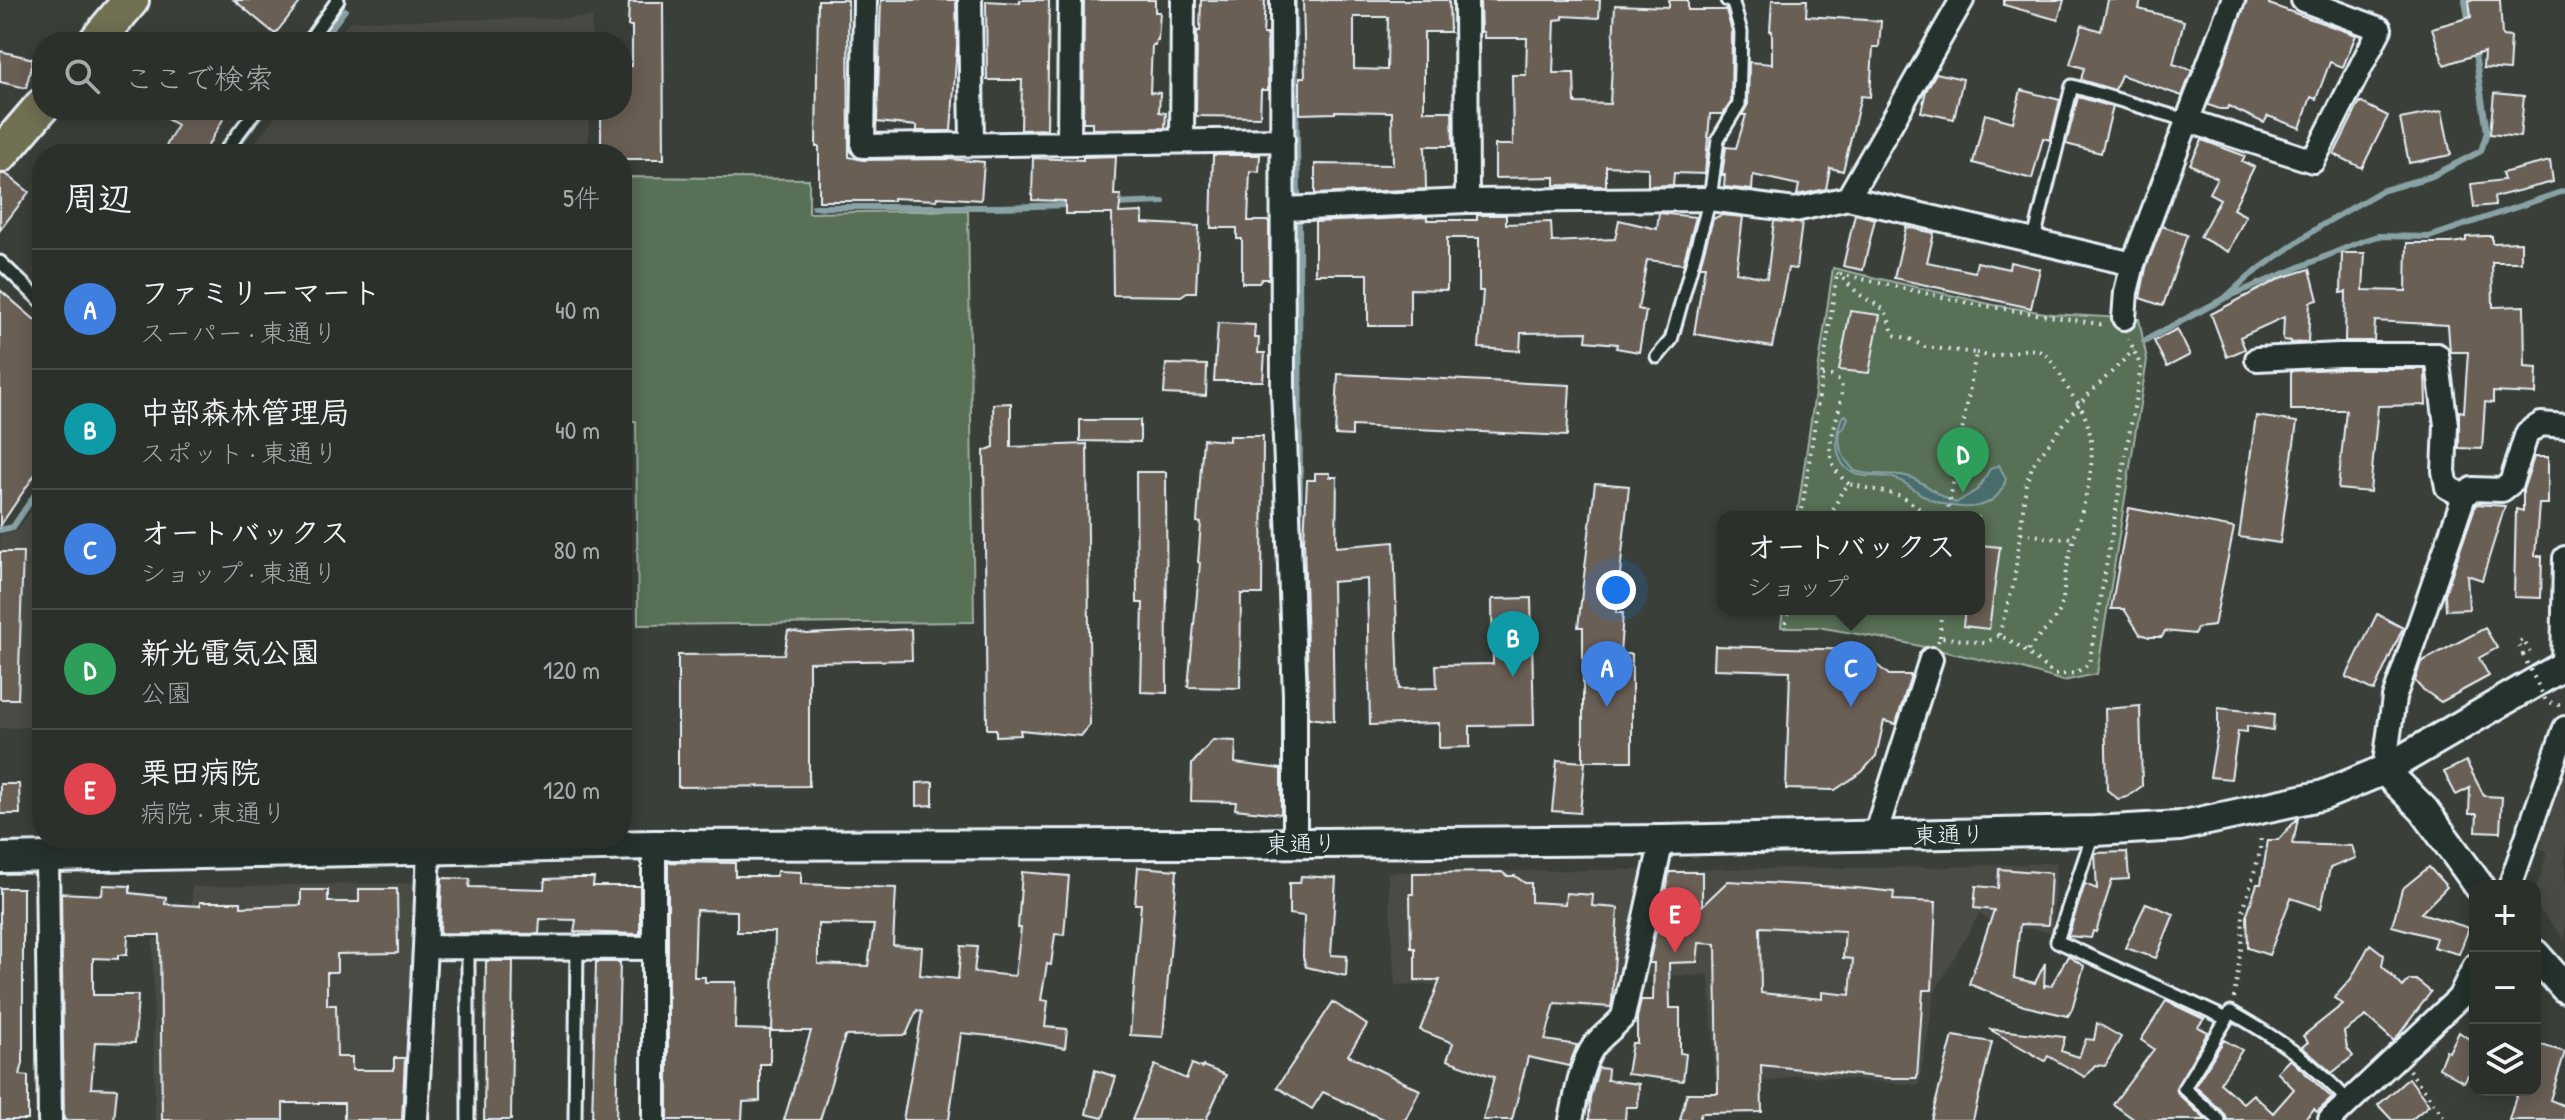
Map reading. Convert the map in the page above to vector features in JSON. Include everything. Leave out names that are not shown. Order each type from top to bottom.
[{"type":"main road","points":[[104,32],[131,0]]},
{"type":"main road","points":[[0,155],[32,118]]},
{"type":"street","points":[[865,0],[863,146],[1283,140]]},
{"type":"street","points":[[970,0],[972,144]]},
{"type":"street","points":[[1069,143],[1070,0]]},
{"type":"street","points":[[1182,141],[1183,0]]},
{"type":"street","points":[[1282,0],[1283,388],[1295,695],[1295,843]]},
{"type":"street","points":[[1466,0],[1467,201]]},
{"type":"street","points":[[1848,198],[1962,0]]},
{"type":"street","points":[[2121,327],[2133,264],[2233,0]]},
{"type":"street","points":[[2186,120],[2313,161],[2380,29],[2303,0]]},
{"type":"street","points":[[1284,209],[1467,201],[1710,199],[1795,210],[1848,198],[2133,264]]},
{"type":"street","points":[[2257,359],[2437,355],[2446,425],[2444,471],[2447,487],[2464,496]]},
{"type":"street","points":[[2475,880],[2424,810],[2384,770],[2394,698],[2464,496],[2472,489],[2502,490],[2511,483],[2527,433],[2541,424],[2565,426]]},
{"type":"street","points":[[2564,667],[2565,558]]},
{"type":"street","points":[[1875,835],[1931,659]]},
{"type":"street","name":"東通り","points":[[632,845],[1662,840],[2095,831],[2180,826],[2324,795],[2384,770],[2564,667]]},
{"type":"street","points":[[2512,880],[2565,728]]},
{"type":"street","points":[[1571,1120],[1585,1063],[1598,1040],[1623,1017],[1662,840]]},
{"type":"street","points":[[654,845],[654,1120]]},
{"type":"street","name":"東通り","points":[[0,858],[485,848]]},
{"type":"street","points":[[416,1120],[429,849]]},
{"type":"street","points":[[47,857],[50,1120]]},
{"type":"street","points":[[425,947],[654,948]]},
{"type":"street","points":[[2541,961],[2565,988]]},
{"type":"street","points":[[2330,1120],[2459,998],[2469,977]]},
{"type":"lane","points":[[315,32],[338,0]]},
{"type":"lane","points":[[1657,357],[1671,340],[1710,199],[1718,139],[1739,104],[1741,32],[1733,3],[1727,0]]},
{"type":"lane","points":[[2034,239],[2072,86],[2186,120]]},
{"type":"lane","points":[[230,144],[248,120]]},
{"type":"lane","points":[[0,262],[32,292]]},
{"type":"lane","points":[[2095,831],[2057,941],[2282,1041],[2325,1076],[2350,1103]]},
{"type":"lane","points":[[468,947],[468,1120]]},
{"type":"lane","points":[[575,1120],[577,948]]},
{"type":"lane","points":[[2219,1120],[2184,1088],[2229,1016]]},
{"type":"path","points":[[1837,273],[1973,304],[2121,327],[2134,350],[2141,367],[2089,664],[2075,673],[2055,675],[1999,635]]},
{"type":"path","points":[[1837,273],[1860,295],[1885,310],[1894,335],[1925,347],[1994,356],[2021,350],[2037,351],[2047,356],[2088,420],[2093,451],[2091,472],[2059,613],[2027,653]]},
{"type":"path","points":[[1802,511],[1837,273]]},
{"type":"path","points":[[1940,637],[1985,643],[1999,635],[2014,583],[2026,484],[2033,464],[2079,404],[2134,350]]},
{"type":"path","points":[[1949,511],[1976,353]]},
{"type":"path","points":[[1822,376],[1831,376],[1841,382],[1843,392],[1834,420],[1831,449],[1838,476],[1849,484],[1902,496],[1923,511]]},
{"type":"path","points":[[1833,511],[1849,484]]},
{"type":"path","points":[[2021,533],[2058,539],[2075,537]]},
{"type":"path","points":[[1786,623],[1787,615]]},
{"type":"path","points":[[1931,659],[1940,637],[1941,615]]},
{"type":"path","points":[[2530,652],[2523,640],[2518,642],[2546,701],[2565,707]]},
{"type":"path","points":[[2229,1016],[2241,955],[2243,911],[2260,852],[2261,834]]},
{"type":"path","points":[[2399,1057],[2446,1120]]},
{"type":"shaded area","points":[[592,18],[591,32],[342,32],[350,21]]},
{"type":"shaded area","points":[[272,120],[589,120],[588,144],[254,144]]},
{"type":"shaded area","points":[[32,509],[32,727],[0,728],[0,535],[17,531]]},
{"type":"shaded area","points":[[2565,768],[2565,940],[2541,911],[2539,880],[2548,851],[2540,848]]},
{"type":"shaded area","points":[[2057,863],[2052,932],[1996,924],[1979,914],[1935,991],[1919,1085],[1795,1075],[1774,1081],[1716,1082],[1709,975],[1624,976],[1615,1010],[1545,1005],[1509,983],[1395,985],[1388,872],[1949,867]]},
{"type":"shaded area","points":[[419,883],[411,1120],[155,1120],[153,939],[192,937],[192,887]]},
{"type":"green space","points":[[632,177],[809,179],[809,213],[968,210],[974,622],[638,625],[636,421],[632,421]]},
{"type":"green space","points":[[1833,268],[1994,305],[2052,314],[2139,319],[2147,360],[2097,674],[2063,681],[1897,641],[1818,627],[1781,627],[1782,615],[1985,615],[1985,511],[1798,511]]},
{"type":"water","points":[[1846,415],[1848,418],[1840,430],[1839,442],[1844,458],[1855,471],[1913,478],[1956,503],[1978,489],[1990,469],[1999,465],[2006,479],[1995,498],[1967,507],[1929,499],[1896,479],[1859,475],[1844,466],[1838,451],[1839,425]]},
{"type":"building","points":[[234,0],[302,0],[277,32],[273,32]]},
{"type":"building","points":[[818,0],[848,0],[849,157],[863,160],[949,159],[984,162],[981,200],[937,197],[937,200],[819,201],[819,147],[816,147]]},
{"type":"building","points":[[881,0],[956,0],[957,45],[951,131],[917,131],[917,126],[877,122]]},
{"type":"building","points":[[1020,0],[1049,0],[1047,129],[1021,130],[1022,80],[987,80],[986,1],[1020,3]]},
{"type":"building","points":[[1084,0],[1155,0],[1155,12],[1160,12],[1158,40],[1152,45],[1150,92],[1160,93],[1159,112],[1166,113],[1165,128],[1092,129],[1092,122],[1083,122]]},
{"type":"building","points":[[1201,0],[1265,0],[1263,34],[1267,34],[1268,90],[1261,90],[1260,117],[1196,116],[1197,31],[1200,31]]},
{"type":"building","points":[[1303,0],[1449,0],[1450,32],[1424,32],[1424,111],[1452,111],[1453,146],[1425,146],[1426,189],[1315,194],[1315,164],[1393,165],[1392,112],[1300,114],[1300,77],[1305,77]],"holes":[[[1354,17],[1388,17],[1387,70],[1354,69]]]},
{"type":"building","points":[[1480,0],[1600,0],[1599,18],[1563,16],[1563,19],[1555,20],[1553,73],[1574,73],[1575,103],[1610,104],[1615,5],[1669,7],[1669,0],[1688,0],[1688,10],[1726,10],[1732,31],[1731,102],[1723,114],[1710,114],[1705,174],[1674,173],[1673,185],[1648,186],[1648,168],[1606,166],[1606,186],[1555,185],[1555,177],[1495,178],[1495,145],[1513,145],[1512,75],[1526,75],[1527,38],[1484,38]]},
{"type":"building","points":[[1772,0],[1807,0],[1806,16],[1881,21],[1879,47],[1873,47],[1870,97],[1861,96],[1843,171],[1830,168],[1826,189],[1797,195],[1799,185],[1753,175],[1752,190],[1724,187],[1725,175],[1722,175],[1726,147],[1736,148],[1746,115],[1742,115],[1748,104],[1749,62],[1772,64]]},
{"type":"building","points":[[2004,0],[2064,0],[2058,20],[2004,5]]},
{"type":"building","points":[[2108,0],[2141,0],[2139,9],[2184,21],[2173,64],[2192,70],[2182,96],[2121,75],[2115,90],[2081,80],[2084,68],[2070,64],[2082,25],[2101,31]]},
{"type":"building","points":[[2247,0],[2270,0],[2269,4],[2356,35],[2343,67],[2330,62],[2316,99],[2311,97],[2300,128],[2268,116],[2264,123],[2228,106],[2227,109],[2220,109],[2208,105]]},
{"type":"building","points":[[2469,0],[2500,0],[2502,36],[2511,37],[2509,70],[2483,68],[2484,52],[2444,65],[2432,28],[2471,17]]},
{"type":"building","points":[[629,2],[663,2],[664,159],[632,159],[632,144],[601,144],[601,120],[632,120],[632,26],[628,26]]},
{"type":"building","points":[[0,51],[32,59],[26,88],[0,82]]},
{"type":"building","points":[[1936,73],[1963,79],[1954,119],[1921,112],[1926,91]]},
{"type":"building","points":[[2021,90],[2060,100],[2050,140],[2043,138],[2032,179],[1973,163],[1985,114],[2013,122]]},
{"type":"building","points":[[2494,93],[2524,96],[2520,137],[2490,134]]},
{"type":"building","points":[[2078,97],[2113,107],[2101,153],[2066,144]]},
{"type":"building","points":[[2360,102],[2388,116],[2362,168],[2334,154]]},
{"type":"building","points":[[2442,111],[2451,155],[2409,163],[2400,119]]},
{"type":"building","points":[[168,120],[223,120],[209,144],[167,144],[177,125]]},
{"type":"building","points":[[2202,140],[2245,156],[2242,161],[2254,167],[2233,209],[2246,216],[2228,252],[2200,237],[2220,199],[2209,193],[2217,178],[2190,164]]},
{"type":"building","points":[[1213,155],[1260,155],[1259,172],[1250,171],[1248,221],[1269,221],[1269,279],[1262,279],[1259,283],[1242,283],[1242,239],[1237,239],[1237,228],[1211,228]]},
{"type":"building","points":[[1116,156],[1114,195],[1121,195],[1119,213],[1143,212],[1143,223],[1199,226],[1196,292],[1181,296],[1113,295],[1112,214],[1065,214],[1065,201],[1032,200],[1033,158],[1083,160],[1083,157]]},
{"type":"building","points":[[2550,161],[2553,182],[2494,197],[2495,205],[2474,207],[2471,184],[2504,180],[2502,173]]},
{"type":"building","points":[[0,174],[6,174],[29,192],[0,230]]},
{"type":"building","points":[[1659,213],[1696,217],[1683,264],[1647,260],[1638,309],[1646,311],[1639,352],[1616,348],[1617,344],[1586,341],[1587,332],[1521,333],[1520,351],[1479,348],[1483,291],[1479,291],[1479,238],[1447,238],[1447,290],[1410,289],[1410,326],[1368,326],[1368,274],[1315,274],[1315,222],[1427,217],[1427,220],[1477,220],[1477,215],[1506,215],[1506,224],[1551,222],[1552,242],[1615,239],[1619,220],[1657,229]]},
{"type":"building","points":[[1855,214],[1875,219],[1863,270],[1843,266]]},
{"type":"building","points":[[1721,215],[1743,217],[1736,272],[1767,278],[1774,221],[1802,223],[1796,269],[1788,268],[1772,347],[1694,334],[1705,266],[1700,266],[1713,219]]},
{"type":"building","points":[[2162,226],[2187,235],[2163,306],[2140,298],[2146,268]]},
{"type":"building","points":[[1906,227],[1934,233],[1927,262],[1975,272],[1977,262],[2009,269],[2010,262],[2040,269],[2031,308],[1894,278]]},
{"type":"building","points":[[2492,236],[2492,243],[2521,242],[2521,262],[2492,262],[2493,307],[2524,306],[2525,367],[2537,368],[2536,394],[2493,392],[2493,403],[2485,402],[2482,449],[2459,448],[2459,411],[2464,412],[2468,352],[2450,352],[2448,325],[2375,321],[2374,341],[2345,341],[2346,292],[2341,293],[2342,253],[2365,253],[2363,290],[2406,291],[2407,243],[2450,243],[2466,241],[2466,237]]},
{"type":"building","points":[[2310,269],[2318,300],[2310,302],[2308,342],[2283,340],[2284,317],[2240,337],[2245,349],[2227,357],[2211,314],[2281,278]]},
{"type":"building","points":[[0,290],[32,317],[32,479],[0,526]]},
{"type":"building","points":[[1850,311],[1880,315],[1869,373],[1839,370]]},
{"type":"building","points":[[1218,323],[1255,325],[1254,338],[1259,338],[1258,353],[1265,353],[1263,381],[1214,381]]},
{"type":"building","points":[[2177,329],[2190,355],[2167,367],[2154,341]]},
{"type":"building","points":[[1166,364],[1207,365],[1206,396],[1164,394]]},
{"type":"building","points":[[2425,369],[2426,405],[2378,406],[2370,492],[2338,489],[2346,410],[2291,410],[2291,371]]},
{"type":"building","points":[[1338,374],[1570,385],[1567,436],[1352,426],[1352,436],[1335,435]]},
{"type":"building","points":[[1011,403],[1011,447],[1087,444],[1090,725],[1081,736],[1020,730],[1021,735],[996,736],[996,729],[987,729],[984,451],[994,447],[993,404]]},
{"type":"building","points":[[2256,416],[2297,422],[2280,543],[2239,537]]},
{"type":"building","points":[[1080,420],[1140,420],[1140,442],[1080,441]]},
{"type":"building","points":[[1229,436],[1263,436],[1262,594],[1241,594],[1240,688],[1188,687],[1200,563],[1201,523],[1197,522],[1203,439],[1229,441]]},
{"type":"building","points":[[2534,457],[2548,457],[2548,504],[2539,504],[2535,556],[2542,556],[2541,598],[2514,597],[2516,509],[2523,511],[2523,490]]},
{"type":"building","points":[[1136,472],[1166,472],[1167,693],[1141,692],[1143,603],[1137,603]]},
{"type":"building","points":[[1315,473],[1330,473],[1330,477],[1337,477],[1336,547],[1394,542],[1399,689],[1437,688],[1436,665],[1493,664],[1492,599],[1531,598],[1534,725],[1470,726],[1470,747],[1439,748],[1439,723],[1370,725],[1367,579],[1332,582],[1334,721],[1309,718],[1304,540],[1307,480],[1315,480]]},
{"type":"building","points":[[1595,483],[1629,486],[1616,613],[1623,613],[1620,654],[1632,654],[1632,761],[1583,761],[1583,627],[1578,627]]},
{"type":"building","points":[[2476,504],[2505,506],[2482,580],[2467,575],[2469,609],[2446,610],[2445,594]]},
{"type":"building","points":[[2129,508],[2234,528],[2214,626],[2197,628],[2194,634],[2165,631],[2162,637],[2149,637],[2140,634],[2124,609],[2111,609]]},
{"type":"building","points":[[1985,546],[2000,547],[1989,629],[1963,626],[1964,615],[1985,615]]},
{"type":"building","points":[[0,552],[23,552],[18,699],[0,699]]},
{"type":"building","points":[[2377,614],[2403,628],[2374,691],[2346,677]]},
{"type":"building","points":[[2485,628],[2497,648],[2479,658],[2489,676],[2441,702],[2415,681],[2421,662]]},
{"type":"building","points":[[911,629],[912,660],[809,662],[809,786],[678,787],[678,655],[784,654],[788,631],[807,634]]},
{"type":"building","points":[[1715,646],[1859,650],[1889,675],[1911,675],[1896,724],[1884,721],[1876,756],[1862,772],[1835,790],[1786,789],[1790,671],[1714,669]]},
{"type":"building","points":[[2140,706],[2142,786],[2127,797],[2118,799],[2107,790],[2105,709]]},
{"type":"building","points":[[2218,708],[2274,714],[2273,730],[2247,726],[2247,732],[2238,731],[2231,779],[2210,777],[2218,730]]},
{"type":"building","points":[[1213,740],[1236,741],[1235,763],[1281,769],[1281,814],[1235,809],[1236,802],[1191,801],[1192,764]]},
{"type":"building","points":[[1557,760],[1585,762],[1580,813],[1552,811]]},
{"type":"building","points":[[2466,761],[2484,796],[2502,797],[2500,832],[2476,831],[2477,814],[2469,814],[2470,788],[2456,795],[2444,772]]},
{"type":"building","points":[[933,782],[933,805],[917,806],[917,783]]},
{"type":"building","points":[[0,784],[19,784],[20,814],[0,814]]},
{"type":"building","points":[[2298,818],[2293,844],[2352,846],[2356,858],[2330,868],[2321,908],[2291,898],[2269,955],[2248,948],[2247,914],[2257,884],[2261,884],[2268,840],[2278,840]]},
{"type":"building","points":[[2127,852],[2129,879],[2112,880],[2096,932],[2093,931],[2091,938],[2068,936],[2085,884],[2097,889],[2095,853]]},
{"type":"building","points":[[668,862],[735,863],[735,876],[776,876],[777,871],[801,872],[801,884],[896,888],[893,945],[922,947],[920,975],[958,979],[961,946],[977,947],[974,972],[1015,976],[1021,928],[1018,928],[1022,872],[1069,876],[1064,935],[1055,934],[1051,965],[1047,964],[1041,1000],[1048,1001],[1045,1027],[1067,1029],[1065,1048],[961,1033],[949,1120],[903,1120],[922,1012],[917,1010],[906,1035],[845,1036],[820,1120],[784,1120],[811,1031],[772,1031],[775,932],[737,932],[737,911],[696,910],[694,977],[705,977],[705,982],[736,982],[735,1029],[770,1030],[770,1064],[760,1064],[760,1101],[743,1102],[742,1120],[668,1120]],"holes":[[[818,924],[874,925],[868,966],[818,964]]]},
{"type":"building","points":[[1138,867],[1177,870],[1163,1037],[1130,1035],[1141,904],[1135,904]]},
{"type":"building","points":[[2429,867],[2447,887],[2421,913],[2469,928],[2459,954],[2433,947],[2436,938],[2392,926],[2402,889]]},
{"type":"building","points":[[1999,869],[2051,873],[2048,925],[2020,924],[2014,978],[2035,983],[2045,963],[2044,988],[2045,985],[2051,986],[2068,956],[2084,966],[2068,1016],[2024,1006],[1969,984],[1994,910],[1974,908],[1976,886],[1998,888]]},
{"type":"building","points":[[1502,872],[1531,883],[1531,902],[1565,904],[1566,893],[1593,895],[1592,906],[1618,908],[1612,1001],[1611,1007],[1555,1003],[1545,1040],[1577,1045],[1569,1066],[1528,1057],[1512,1120],[1483,1120],[1494,1077],[1447,1060],[1453,1043],[1420,1030],[1440,980],[1415,980],[1410,894],[1413,894],[1413,873]]},
{"type":"building","points":[[1669,872],[1702,872],[1702,906],[1728,881],[1857,888],[1894,892],[1893,900],[1936,902],[1932,990],[1923,990],[1917,1078],[1887,1078],[1761,1065],[1762,1112],[1701,1113],[1699,1120],[1680,1120],[1687,1093],[1718,1093],[1716,944],[1699,943],[1697,962],[1669,963],[1670,1008],[1680,1008],[1680,1053],[1686,1054],[1683,1081],[1627,1074],[1632,1043],[1637,1043],[1641,1000],[1653,1000],[1654,963],[1649,963],[1661,908],[1664,908]],"holes":[[[1760,927],[1845,931],[1843,958],[1853,959],[1850,995],[1822,992],[1822,999],[1761,993]]]},
{"type":"building","points":[[1301,876],[1336,878],[1331,955],[1347,956],[1346,976],[1306,967],[1303,957],[1304,916],[1289,914],[1289,883],[1300,883]]},
{"type":"building","points":[[442,878],[470,879],[469,887],[544,889],[545,879],[574,878],[594,878],[593,886],[640,886],[640,934],[574,932],[576,920],[540,919],[539,934],[440,933]]},
{"type":"building","points":[[103,885],[130,886],[130,893],[166,897],[165,904],[200,906],[200,902],[241,902],[241,907],[301,905],[301,890],[328,890],[328,902],[359,902],[359,889],[397,889],[398,953],[337,954],[337,972],[327,972],[327,1005],[336,1005],[337,1057],[352,1057],[352,1070],[394,1070],[394,1058],[405,1058],[402,1120],[344,1120],[344,1103],[283,1103],[283,1120],[162,1120],[160,935],[128,935],[127,955],[118,955],[118,959],[93,958],[93,995],[138,995],[135,1043],[95,1042],[91,1088],[117,1089],[114,1120],[64,1120],[61,893],[102,895]]},
{"type":"building","points":[[0,888],[23,888],[23,1063],[20,1075],[28,1076],[28,1120],[0,1120]]},
{"type":"building","points":[[2146,903],[2174,914],[2156,958],[2125,948]]},
{"type":"building","points":[[2370,944],[2384,955],[2382,966],[2403,987],[2409,980],[2416,980],[2431,992],[2394,1041],[2366,1016],[2344,1032],[2347,1048],[2353,1056],[2332,1073],[2302,1047],[2308,1042],[2303,1036],[2343,1004],[2334,998],[2351,979]]},
{"type":"building","points":[[486,961],[513,961],[511,1120],[484,1120]]},
{"type":"building","points":[[596,962],[620,962],[616,1120],[592,1120]]},
{"type":"building","points":[[2166,1001],[2204,1019],[2198,1027],[2208,1032],[2176,1088],[2178,1094],[2206,1120],[2135,1120],[2113,1104],[2154,1049],[2141,1040]]},
{"type":"building","points":[[1333,1002],[1367,1025],[1348,1055],[1420,1090],[1405,1120],[1385,1120],[1323,1092],[1312,1109],[1277,1087]]},
{"type":"building","points":[[2097,1023],[2121,1037],[2105,1066],[2095,1065],[2085,1077],[2048,1056],[2045,1061],[1989,1029],[2065,1037],[2061,1051],[2079,1057],[2086,1039],[2094,1040]]},
{"type":"building","points":[[2459,1032],[2469,1039],[2469,1075],[2464,1082],[2439,1068],[2446,1050],[2449,1052]]},
{"type":"building","points":[[1953,1036],[1992,1042],[1973,1120],[1931,1120]]},
{"type":"building","points":[[2224,1040],[2242,1050],[2220,1083],[2243,1103],[2253,1094],[2273,1113],[2294,1089],[2277,1072],[2290,1059],[2332,1098],[2317,1112],[2314,1109],[2304,1120],[2227,1120],[2225,1114],[2195,1086]]},
{"type":"building","points":[[2541,1045],[2565,1052],[2550,1100],[2565,1106],[2565,1120],[2509,1120],[2516,1096],[2541,1096]]},
{"type":"building","points":[[1192,1064],[1226,1075],[1206,1120],[1132,1120],[1155,1065],[1186,1079]]},
{"type":"building","points":[[1598,1068],[1608,1069],[1607,1080],[1639,1084],[1638,1107],[1626,1107],[1625,1120],[1589,1120],[1590,1098]]},
{"type":"building","points":[[1095,1070],[1116,1077],[1103,1118],[1086,1114]]},
{"type":"building","points":[[2409,1078],[2429,1105],[2411,1120],[2392,1120],[2378,1105]]},
{"type":"waterway","points":[[1294,0],[1298,196]]},
{"type":"waterway","points":[[2465,0],[2469,24]]},
{"type":"waterway","points":[[328,32],[345,10]]},
{"type":"waterway","points":[[2225,298],[2249,276],[2322,225],[2381,191],[2432,176],[2481,151],[2487,132],[2474,47]]},
{"type":"waterway","points":[[238,144],[256,120]]},
{"type":"waterway","points":[[2144,341],[2225,298],[2365,240],[2378,236],[2429,237],[2564,191]]},
{"type":"waterway","points":[[1113,204],[1163,202]]},
{"type":"waterway","points":[[814,207],[1070,205]]},
{"type":"waterway","points":[[1299,225],[1300,539]]},
{"type":"waterway","points":[[0,530],[13,527],[32,499]]},
{"type":"place","name":"新光電気公園","points":[[1963,493]]},
{"type":"place","name":"中部森林管理局","points":[[1513,677]]},
{"type":"place","name":"ファミリーマート","points":[[1607,707]]},
{"type":"place","name":"オートバックス","points":[[1851,707]]},
{"type":"place","name":"栗田病院","points":[[1675,953]]}]
